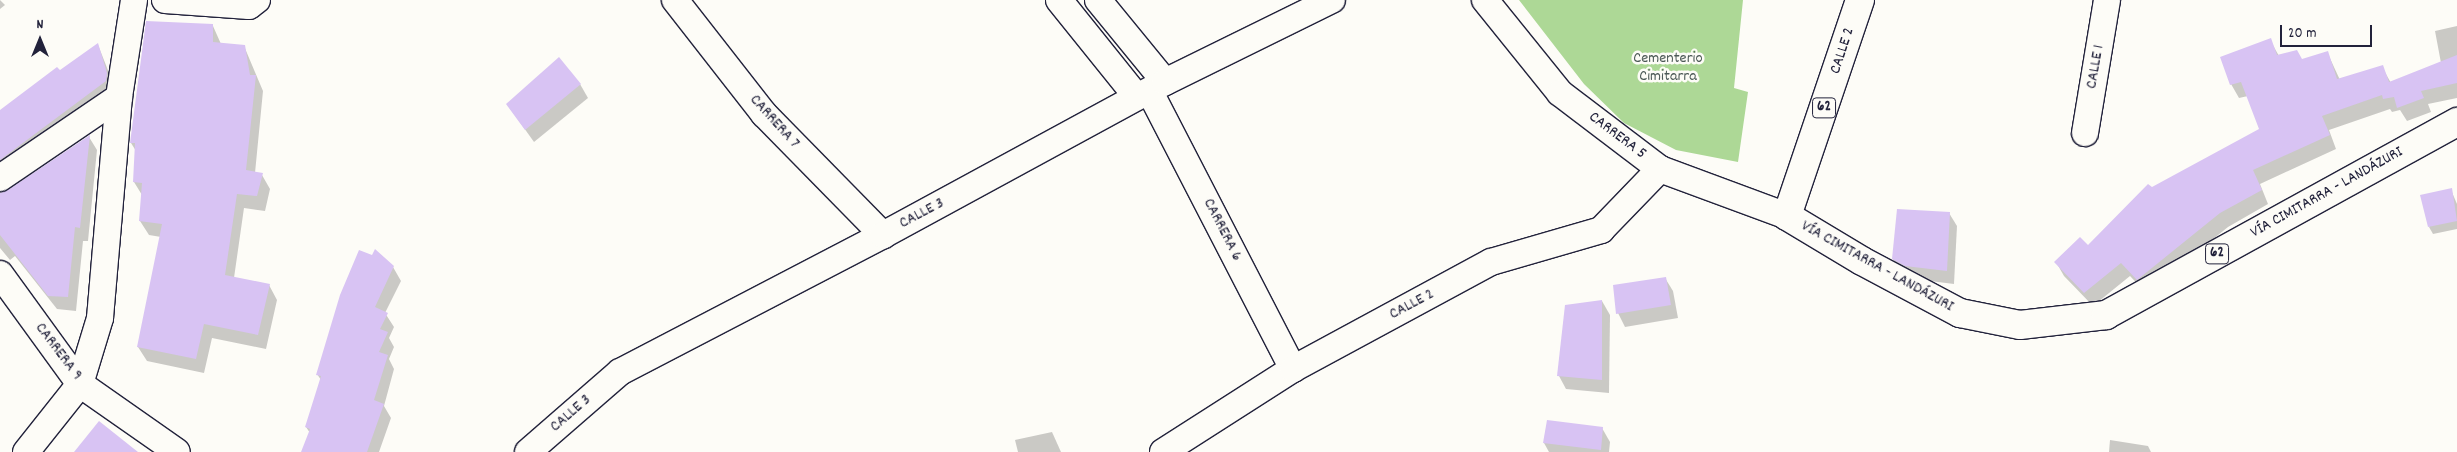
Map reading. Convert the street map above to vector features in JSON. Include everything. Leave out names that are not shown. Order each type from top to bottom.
[{"type":"main road","name":"CALLE 2","points":[[1788,216],[1860,0]]},
{"type":"main road","name":"VÍA CIMITARRA - LANDÁZURI","points":[[1788,216],[1862,261],[1960,313],[2020,325],[2106,315],[2457,122]]},
{"type":"street","points":[[26,452],[80,384],[100,318],[119,97],[134,0]]},
{"type":"street","points":[[165,0],[249,6],[257,0]]},
{"type":"street","name":"CARRERA 7","points":[[675,0],[764,114],[883,235]]},
{"type":"street","points":[[1059,0],[1150,91]]},
{"type":"street","name":"CARRERA 6","points":[[1098,0],[1150,91],[1293,368]]},
{"type":"street","name":"CALLE 3","points":[[528,452],[620,372],[883,235],[1150,91],[1332,0]]},
{"type":"street","name":"CARRERA 5","points":[[1486,0],[1560,93],[1660,169],[1788,216]]},
{"type":"street","name":"CALLE 1","points":[[2085,133],[2107,0]]},
{"type":"street","points":[[0,178],[119,97]]},
{"type":"street","name":"CALLE 2","points":[[1163,452],[1293,368],[1491,262],[1601,230],[1660,169]]},
{"type":"street","name":"CARRERA 9","points":[[0,274],[80,384],[177,452]]},
{"type":"green space","name":"Cementerio Cimitarra","points":[[1519,0],[1743,0],[1734,88],[1748,92],[1738,162],[1676,150],[1624,123],[1584,84]]},
{"type":"building","points":[[146,21],[213,24],[213,42],[245,45],[250,75],[256,75],[246,170],[263,173],[257,196],[237,194],[225,275],[270,284],[258,335],[204,324],[196,359],[137,347],[162,224],[139,221],[142,183],[133,182],[135,143],[130,143]]},
{"type":"building","points":[[2271,38],[2277,55],[2297,50],[2302,59],[2328,51],[2337,79],[2383,65],[2389,82],[2457,55],[2457,83],[2421,91],[2424,98],[2397,108],[2394,97],[2383,99],[2382,95],[2322,116],[2330,135],[2253,170],[2262,190],[2220,213],[2137,280],[2121,263],[2084,293],[2054,262],[2080,237],[2088,245],[2148,184],[2152,187],[2259,129],[2241,82],[2230,85],[2220,57]]},
{"type":"building","points":[[98,43],[107,73],[106,81],[0,160],[0,110],[57,67],[60,70]]},
{"type":"building","points":[[559,57],[581,84],[525,130],[506,104]]},
{"type":"building","points":[[90,135],[80,228],[75,227],[68,297],[48,296],[0,235],[0,193],[8,190]]},
{"type":"building","points":[[2452,188],[2457,221],[2428,227],[2420,195]]},
{"type":"building","points":[[1897,209],[1950,212],[1947,271],[1905,266],[1892,259]]},
{"type":"building","points":[[375,249],[394,266],[375,307],[388,313],[380,329],[388,332],[379,352],[388,355],[374,400],[384,404],[367,452],[301,452],[310,429],[305,427],[321,376],[316,375],[340,295],[359,250],[372,255]]},
{"type":"building","points":[[1666,277],[1671,305],[1616,314],[1613,285]]},
{"type":"building","points":[[1602,300],[1602,380],[1557,376],[1565,305]]},
{"type":"building","points":[[1547,420],[1603,427],[1601,450],[1543,443]]},
{"type":"building","points":[[99,421],[138,452],[74,452]]}]
